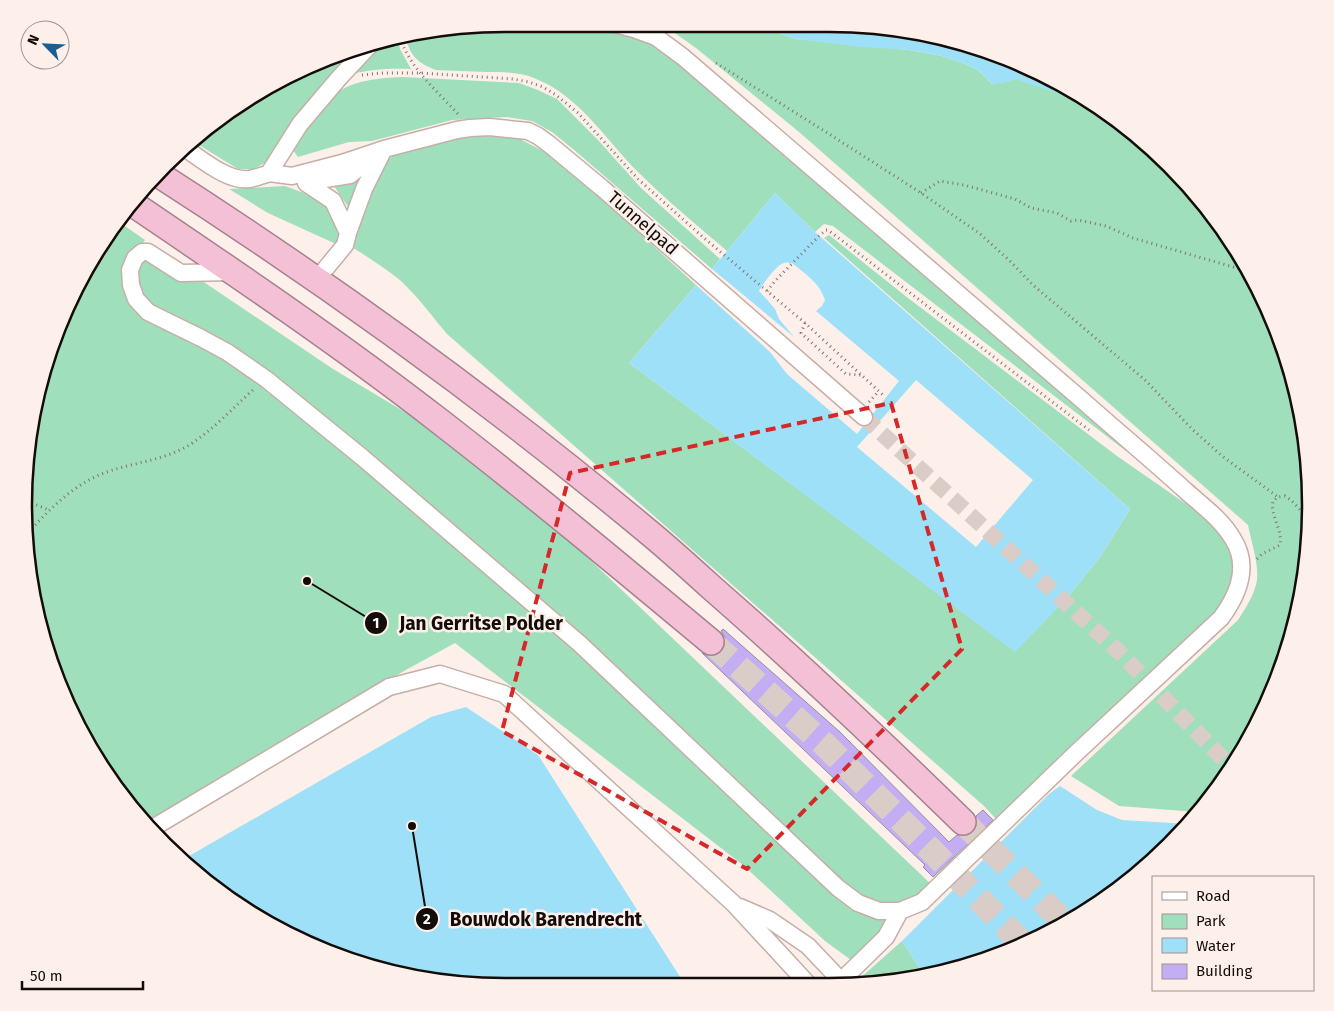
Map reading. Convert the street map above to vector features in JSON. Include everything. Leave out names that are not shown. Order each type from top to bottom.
[{"type":"highway","points":[[164,178],[317,279],[481,398],[647,530],[792,659],[964,822]]},
{"type":"highway","points":[[139,208],[234,272],[438,419],[536,497],[711,642]]},
{"type":"street","points":[[234,272],[181,273],[148,252],[142,252],[135,258],[130,270],[131,285],[136,299],[148,312],[227,352],[266,379],[378,470],[580,644],[838,888],[858,903],[879,911],[900,911],[922,902],[1074,755],[1221,618],[1231,605],[1238,587],[1242,571],[1241,556],[1234,539],[1220,522],[1157,465],[683,57],[656,37],[642,32]]},
{"type":"street","points":[[269,173],[300,124],[359,56]]},
{"type":"street","name":"Tunnelpad","points":[[269,173],[299,179],[384,149],[456,130],[489,127],[528,132],[549,144],[602,188],[864,417]]},
{"type":"street","points":[[317,279],[345,245],[364,189],[384,149]]},
{"type":"street","name":"Tunnelpad","points":[[191,152],[227,175],[240,179],[269,173],[346,151],[384,149]]},
{"type":"street","points":[[299,179],[333,201],[348,233]]},
{"type":"street","points":[[157,825],[389,687],[440,674],[504,694],[734,904],[802,978]]},
{"type":"street","points":[[734,904],[770,920],[808,946],[838,978]]},
{"type":"street","points":[[846,977],[886,937],[900,911]]},
{"type":"path","points":[[403,44],[414,66],[470,128]]},
{"type":"path","points":[[683,57],[718,63],[980,233],[1033,285],[1145,380],[1192,429],[1222,456],[1278,497]]},
{"type":"path","name":"Tunnelpad","points":[[339,78],[381,73],[421,73],[513,79],[543,87],[578,112],[638,179],[704,238],[805,323],[883,395]]},
{"type":"path","points":[[921,193],[940,181],[964,185],[1015,199],[1031,208],[1057,213],[1071,221],[1078,220],[1106,226],[1133,238],[1238,268]]},
{"type":"path","points":[[767,291],[819,236],[826,230],[832,231],[1096,435]]},
{"type":"path","points":[[805,323],[801,334],[846,374],[861,375]]},
{"type":"path","points":[[33,527],[68,493],[85,482],[105,472],[168,456],[187,446],[205,433],[266,379]]},
{"type":"path","points":[[1242,571],[1262,554],[1280,545],[1281,539],[1272,508],[1273,501],[1278,497],[1284,496],[1302,512]]},
{"type":"path","points":[[32,503],[49,510]]},
{"type":"highlighted area","points":[[891,403],[962,649],[747,869],[502,731],[570,473]]},
{"type":"green space","points":[[506,32],[627,32],[635,34],[667,51],[1129,450],[1126,451],[833,226],[824,224],[815,232],[775,193],[727,251],[649,182],[591,119],[565,96],[550,86],[534,78],[516,73],[436,70],[419,61],[408,43],[475,34]]},
{"type":"green space","points":[[672,32],[775,32],[796,39],[909,50],[942,56],[979,71],[992,84],[1020,78],[1022,74],[1038,81],[1091,112],[1140,150],[1184,194],[1222,243],[1253,296],[1276,353],[1292,413],[1297,444],[1302,506],[1297,567],[1292,598],[1276,658],[1253,715],[1238,742],[1222,768],[1189,811],[1119,806],[1071,776],[1238,620],[1252,596],[1257,580],[1256,560],[1248,525],[799,132],[696,48]]},
{"type":"green space","points":[[399,45],[411,69],[381,69],[351,74],[373,52]]},
{"type":"green space","points":[[348,60],[302,111],[266,162],[254,169],[238,169],[200,145],[243,112],[269,96],[296,81]]},
{"type":"green space","points":[[402,77],[519,83],[557,99],[598,140],[641,188],[720,259],[712,269],[573,149],[552,132],[532,121],[507,117],[452,120],[372,141],[349,142],[298,157],[293,150],[323,105],[335,94],[358,83],[376,79]]},
{"type":"green space","points":[[484,136],[520,139],[560,160],[696,285],[629,363],[1015,651],[1066,599],[1100,557],[1130,509],[824,238],[829,235],[908,298],[1117,456],[1202,515],[1239,552],[1231,602],[999,822],[984,806],[447,334],[401,281],[350,246],[357,233],[359,221],[377,166],[399,152],[452,139]]},
{"type":"green space","points":[[363,177],[351,211],[334,186]]},
{"type":"green space","points":[[285,186],[312,196],[328,209],[339,234],[336,244],[268,213],[229,189]]},
{"type":"green space","points":[[124,226],[145,240],[138,249],[177,264],[333,369],[425,424],[584,554],[933,886],[855,963],[825,941],[743,865],[455,643],[209,786],[156,824],[130,793],[96,742],[81,715],[69,687],[49,628],[37,567],[32,506],[34,475],[42,413],[49,383],[58,353],[81,296]]},
{"type":"green space","points":[[902,941],[920,969],[890,974],[862,977]]},
{"type":"water","points":[[775,32],[859,34],[921,42],[981,58],[1022,74],[1020,78],[1004,83],[992,84],[979,71],[942,56],[909,50],[862,47],[796,39]]},
{"type":"water","points":[[775,193],[815,232],[1130,509],[1100,557],[1066,599],[1015,652],[629,363],[696,285],[770,352],[787,374],[857,434],[899,381],[816,311],[825,300],[823,294],[812,279],[792,263],[784,263],[777,267],[759,291],[775,309],[779,319],[794,337],[712,269]],"holes":[[[916,380],[1033,480],[976,547],[857,447]]]},
{"type":"water","points":[[466,707],[538,755],[681,978],[475,977],[413,969],[383,962],[353,953],[296,930],[243,899],[189,856],[431,717]]},
{"type":"water","points":[[1060,786],[1097,810],[1122,820],[1178,823],[1163,840],[1116,881],[1065,915],[1038,930],[981,953],[920,969],[902,941],[1049,794]]},
{"type":"building","points":[[723,629],[840,732],[949,842],[957,835],[966,836],[973,832],[977,825],[976,816],[983,810],[993,820],[933,877],[923,867],[925,865],[702,653],[715,656],[722,652],[725,644],[725,638],[721,631]]},
{"type":"waterway","points":[[1020,78],[1051,88]]},
{"type":"tunnel","points":[[864,417],[1118,651],[1226,762]]},
{"type":"tunnel","points":[[711,642],[824,744],[1018,939]]},
{"type":"tunnel","points":[[963,822],[1060,918]]},
{"type":"place","name":"Jan Gerritse Polder","points":[[307,581]]},
{"type":"place","name":"Bouwdok Barendrecht","points":[[412,826]]}]
